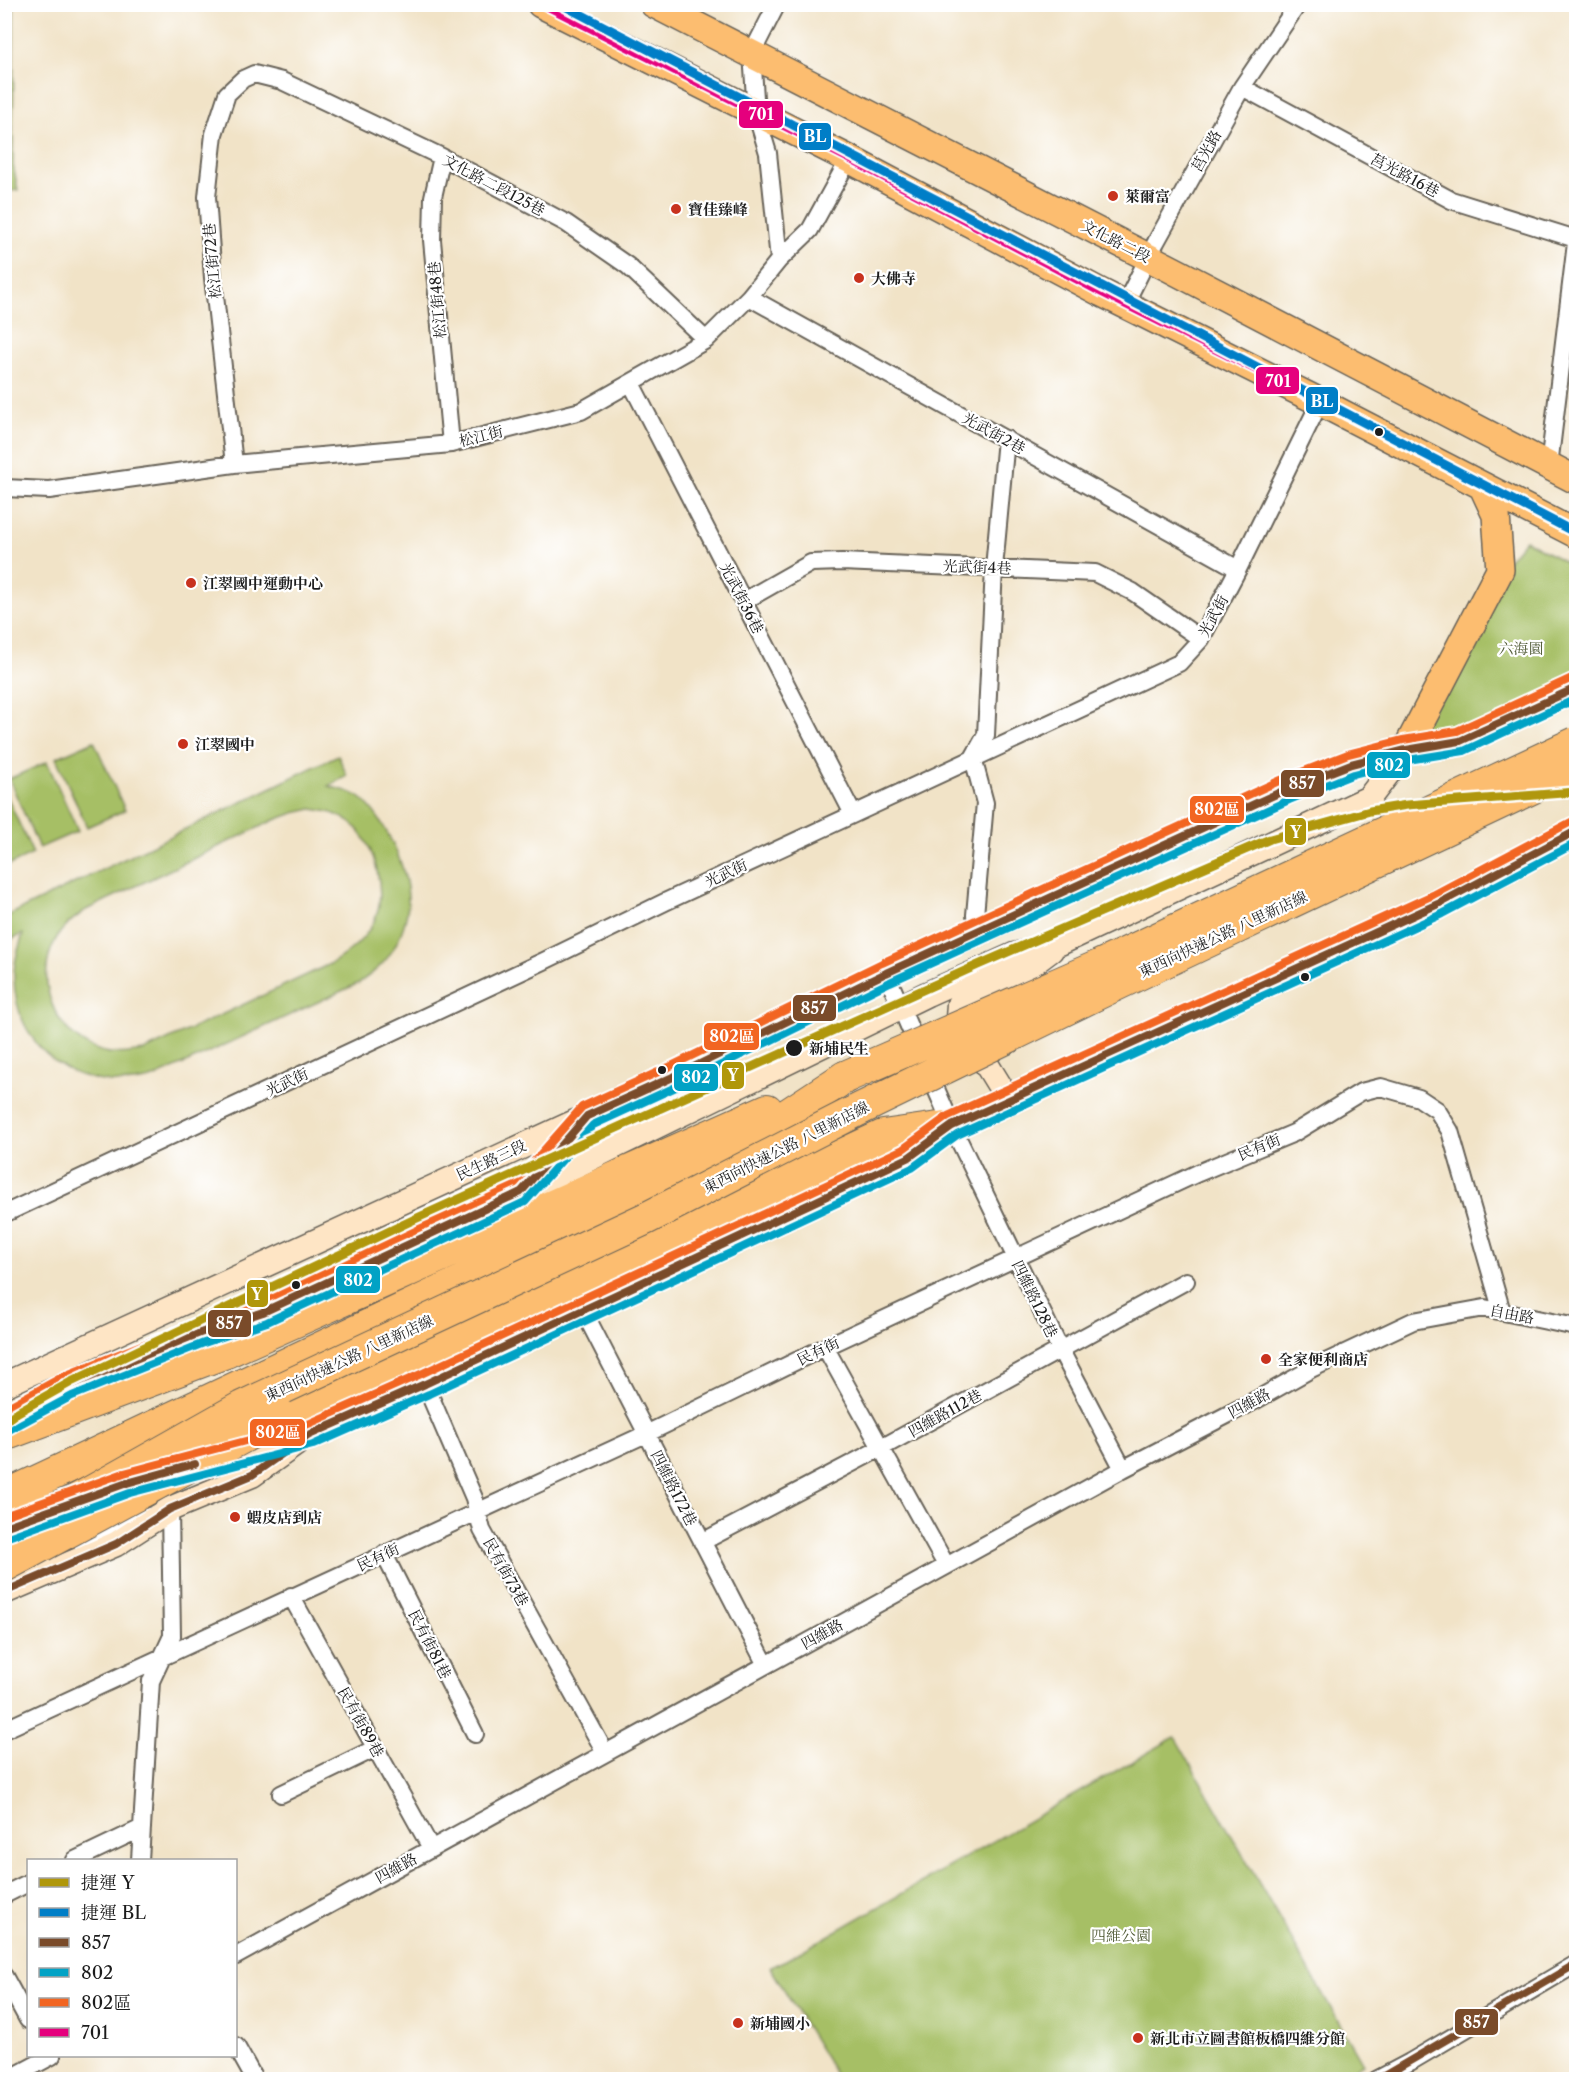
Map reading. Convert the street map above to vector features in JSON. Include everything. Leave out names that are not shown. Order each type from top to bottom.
[{"type":"highway","name":"東西向快速公路 八里新店線","points":[[4,1436],[226,1352],[777,1105],[1099,966],[1576,742]]},
{"type":"highway","name":"東西向快速公路 八里新店線","points":[[4,1542],[242,1407],[647,1218],[860,1109],[1109,987],[1576,767]]},
{"type":"highway","points":[[4,1497],[236,1381],[781,1119],[845,1077]]},
{"type":"highway","points":[[4,1483],[236,1381],[718,1161],[860,1109]]},
{"type":"highway","points":[[4,1564],[282,1416],[580,1276],[884,1136],[952,1126]]},
{"type":"main road","points":[[541,4],[849,159],[1125,304],[1576,534]]},
{"type":"main road","name":"文化路二段","points":[[654,4],[1148,257],[1576,480]]},
{"type":"main road","points":[[4,1444],[105,1391],[189,1353],[263,1312],[521,1192],[901,1006],[1014,955],[1060,943],[1369,798],[1406,750],[1500,570],[1496,515],[1483,486]]},
{"type":"main road","name":"民生路三段","points":[[4,1385],[683,1072],[886,973],[1285,790],[1351,764],[1406,750],[1460,741],[1576,688]]},
{"type":"main road","points":[[4,1527],[127,1483],[243,1450],[309,1435],[425,1384],[908,1158],[952,1126],[1438,904],[1576,831]]},
{"type":"main road","points":[[1009,1101],[958,1018],[959,1004],[967,996],[1024,970],[1060,943]]},
{"type":"main road","points":[[521,1192],[587,1116]]},
{"type":"main road","points":[[4,1420],[68,1386],[200,1333],[263,1312]]},
{"type":"main road","points":[[4,1592],[116,1544],[170,1509],[252,1475],[309,1435]]},
{"type":"street","points":[[777,4],[752,53],[756,113],[768,153],[779,260]]},
{"type":"street","name":"莒光路","points":[[1125,304],[1148,257],[1242,87],[1298,4]]},
{"type":"street","name":"文化路二段125巷","points":[[254,74],[282,81],[442,157],[566,223],[628,266],[706,340]]},
{"type":"street","name":"松江街72巷","points":[[234,464],[213,278],[207,197],[214,134],[227,94],[243,79],[254,74]]},
{"type":"street","name":"莒光路16巷","points":[[1242,87],[1450,200],[1576,242]]},
{"type":"street","name":"松江街48巷","points":[[442,157],[433,197],[432,240],[451,444]]},
{"type":"street","name":"松江街","points":[[4,488],[49,490],[234,464],[451,444],[581,411],[706,340],[749,297],[779,260],[810,230],[849,159]]},
{"type":"street","points":[[1549,466],[1576,242]]},
{"type":"street","name":"光武街2巷","points":[[749,297],[1239,568]]},
{"type":"street","name":"光武街36巷","points":[[631,383],[853,814]]},
{"type":"street","name":"光武街","points":[[4,1214],[1179,663],[1201,639],[1239,568],[1320,402]]},
{"type":"street","points":[[981,931],[975,915],[985,803],[973,758],[986,735],[994,568],[1006,439]]},
{"type":"street","name":"光武街4巷","points":[[744,601],[811,563],[842,562],[1095,573],[1133,592],[1201,639]]},
{"type":"street","name":"四維路128巷","points":[[886,973],[952,1126],[1060,1349],[1123,1469]]},
{"type":"street","name":"民有街","points":[[4,1730],[646,1434],[825,1347],[1198,1173],[1294,1133],[1361,1092],[1381,1087],[1419,1098],[1437,1110],[1450,1131],[1503,1312]]},
{"type":"street","name":"四維路112巷","points":[[702,1542],[881,1448],[1186,1281]]},
{"type":"street","name":"自由路","points":[[1413,1321],[1484,1308],[1576,1327]]},
{"type":"street","name":"四維路172巷","points":[[583,1310],[766,1665]]},
{"type":"street","name":"四維路","points":[[237,1955],[1123,1469],[1311,1370],[1413,1321]]},
{"type":"street","points":[[825,1347],[946,1565]]},
{"type":"street","points":[[4,1396],[31,1373]]},
{"type":"street","name":"民有街73巷","points":[[425,1384],[474,1498],[483,1530],[605,1752]]},
{"type":"street","points":[[4,1564],[170,1509],[172,1636],[151,1681],[141,1859]]},
{"type":"street","name":"民有街81巷","points":[[384,1554],[475,1734]]},
{"type":"street","name":"民有街89巷","points":[[291,1596],[431,1848]]},
{"type":"street","points":[[281,1794],[376,1748]]},
{"type":"street","points":[[77,1859],[142,1828]]},
{"type":"street","points":[[4,1894],[27,1883]]},
{"type":"street","points":[[1376,2079],[1410,2062],[1576,1964]]},
{"type":"street","points":[[4,1976],[27,2018]]},
{"type":"street","points":[[237,2048],[255,2079]]},
{"type":"street","points":[[7,2079],[47,2057]]},
{"type":"green space","points":[[4,5],[14,5],[13,165],[18,190],[5,192]]},
{"type":"green space","name":"六海園","points":[[1525,540],[1576,568],[1576,681],[1460,741],[1406,750],[1500,570]]},
{"type":"green space","points":[[94,741],[125,810],[87,827],[56,758]]},
{"type":"green space","points":[[338,755],[347,776],[328,786],[358,796],[379,819],[404,872],[408,898],[406,919],[389,956],[359,983],[151,1079],[125,1083],[100,1081],[76,1074],[56,1062],[38,1046],[25,1025],[17,1001],[14,969],[23,934],[7,941],[5,917]],"holes":[[[312,809],[337,815],[351,823],[367,843],[373,855],[379,883],[378,910],[370,928],[356,945],[332,963],[144,1051],[121,1054],[104,1052],[83,1042],[70,1032],[59,1019],[48,988],[49,955],[62,930],[86,910],[272,821]]]},
{"type":"green space","points":[[47,762],[78,831],[39,848],[9,779]]},
{"type":"green space","points":[[4,790],[33,854],[5,867],[4,867]]},
{"type":"green space","name":"四維公園","points":[[1175,1737],[1363,2064],[1336,2080],[838,2079],[770,1967],[786,1960]]},
{"type":"metro line","name":"BL","points":[[561,4],[1576,533]]},
{"type":"metro line","name":"Y","points":[[4,1422],[71,1382],[415,1219],[978,965],[1270,839],[1370,811],[1407,805],[1576,792]]},
{"type":"transit line","name":"701","points":[[542,4],[849,159],[1102,293],[1576,534]]},
{"type":"transit line","name":"802區","points":[[4,1409],[64,1376],[196,1323],[259,1302],[515,1183],[582,1107],[882,963],[1281,780],[1348,754],[1403,740],[1457,731],[1572,678]]},
{"type":"transit line","name":"857","points":[[4,1421],[68,1386],[200,1333],[263,1312],[521,1192],[587,1116],[673,1077],[886,973],[1285,790],[1351,764],[1406,750],[1460,741],[1576,688]]},
{"type":"transit line","name":"802","points":[[9,1430],[72,1396],[204,1343],[267,1322],[525,1202],[593,1125],[890,982],[1289,800],[1354,774],[1408,760],[1464,751],[1576,699]]},
{"type":"transit line","name":"802區","points":[[4,1516],[124,1473],[306,1425],[421,1374],[903,1149],[948,1116],[1433,895],[1571,822]]},
{"type":"transit line","name":"857","points":[[4,1592],[116,1544],[170,1509],[252,1475],[309,1435],[425,1384],[908,1158],[952,1126],[1438,904],[1576,831]]},
{"type":"transit line","name":"802","points":[[8,1537],[130,1493],[313,1445],[429,1394],[912,1168],[957,1135],[1442,914],[1576,843]]},
{"type":"transit line","name":"857","points":[[4,1527],[127,1483],[195,1464]]},
{"type":"transit line","name":"857","points":[[1377,2080],[1576,1964]]},
{"type":"place","name":"萊爾富","points":[[1113,196]]},
{"type":"place","name":"寶佳臻峰","points":[[676,209]]},
{"type":"place","name":"大佛寺","points":[[859,278]]},
{"type":"place","name":"江翠國中運動中心","points":[[191,583]]},
{"type":"place","name":"江翠國中","points":[[183,744]]},
{"type":"place","name":"新埔民生","points":[[794,1048]]},
{"type":"place","name":"全家便利商店","points":[[1266,1359]]},
{"type":"place","name":"蝦皮店到店","points":[[235,1517]]},
{"type":"place","name":"新埔國小","points":[[738,2023]]},
{"type":"place","name":"新北市立圖書館板橋四維分館","points":[[1138,2038]]}]
